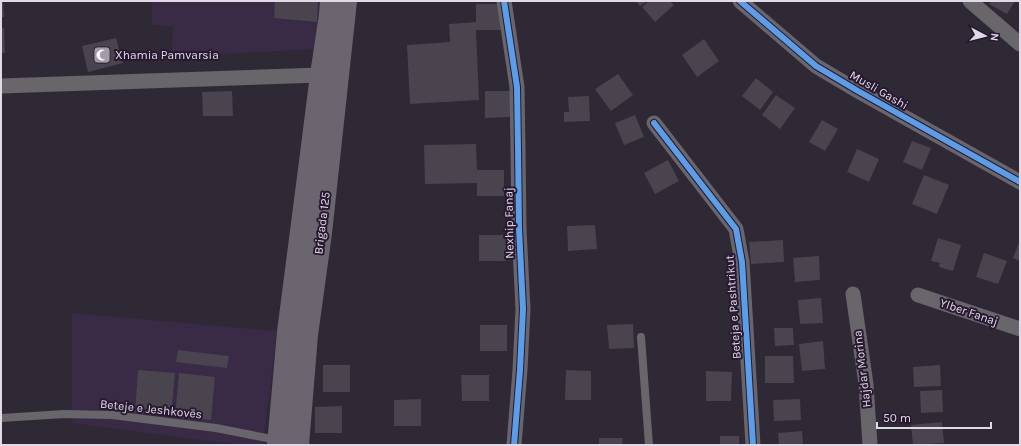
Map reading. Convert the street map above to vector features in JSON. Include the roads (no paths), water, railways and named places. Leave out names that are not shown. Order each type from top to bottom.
[{"type":"main road","name":"Brigada 125","points":[[288,443],[288,332],[320,75],[331,1]]},
{"type":"main road","name":"Brigada 125","points":[[288,443],[307,335],[322,234],[346,1]]},
{"type":"street","name":"Nexhip Fanaj","points":[[504,1],[516,87],[519,228],[523,309],[514,445]]},
{"type":"street","name":"Musli Gashi","points":[[740,1],[816,66],[1020,182]]},
{"type":"street","points":[[970,1],[1020,44]]},
{"type":"street","points":[[1,86],[320,75]]},
{"type":"street","name":"Beteja e Pashtrikut","points":[[654,123],[736,229],[742,262],[753,445]]},
{"type":"street","name":"Hajdar Morina","points":[[853,294],[866,384],[870,445]]},
{"type":"street","name":"Ylber Fanaj","points":[[918,295],[1020,329]]},
{"type":"lane","points":[[641,337],[649,445]]},
{"type":"lane","name":"Beteje e Jeshkovës","points":[[1,418],[64,414],[112,415],[216,428],[288,443]]},
{"type":"place","name":"Xhamia Pamvarsia","points":[[102,55]]}]
